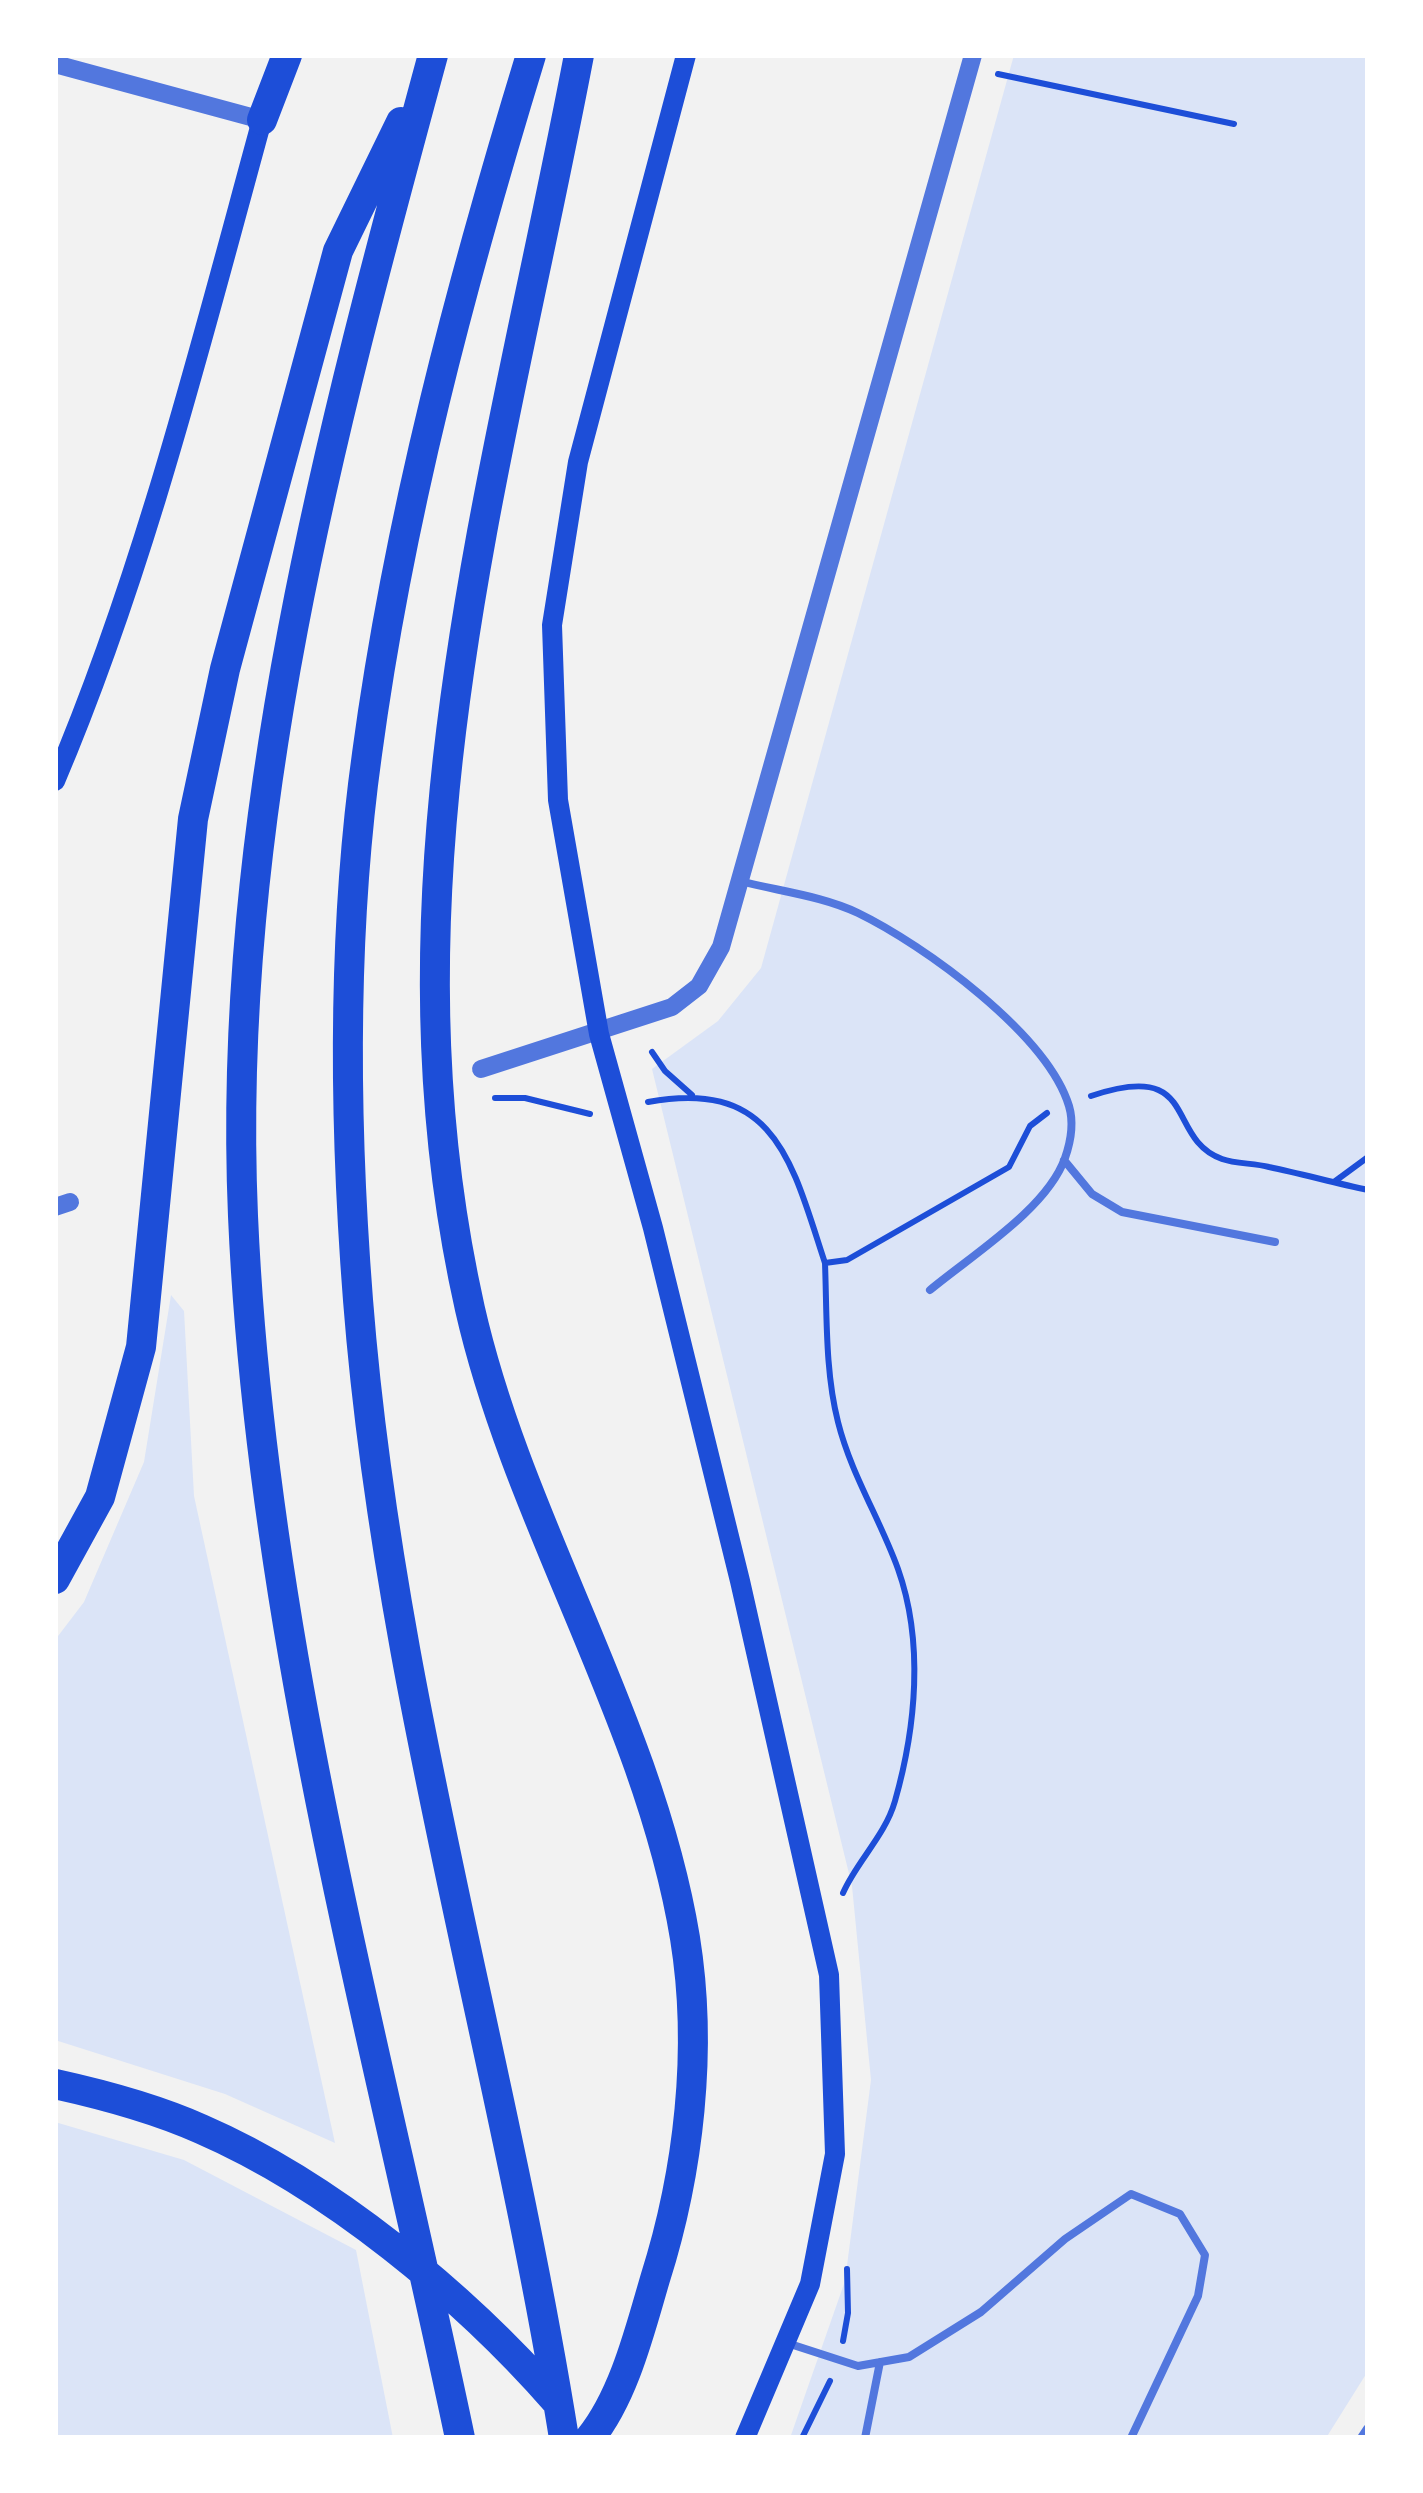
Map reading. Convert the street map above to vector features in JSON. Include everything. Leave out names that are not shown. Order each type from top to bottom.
[{"type":"highway","points":[[262,120],[283,55]]},
{"type":"highway","points":[[531,55],[448,346],[390,605],[366,760],[352,920],[350,1162],[358,1305],[396,1593],[437,1822],[564,2438]]},
{"type":"highway","points":[[55,2084],[120,2099],[202,2129],[279,2170],[374,2235],[457,2302],[517,2356],[589,2438],[636,2344],[664,2252],[680,2173],[692,2012],[684,1937],[664,1846],[494,1399],[470,1309],[444,1166],[434,1018],[437,856],[461,636],[579,55]]},
{"type":"highway","points":[[55,1579],[100,1497],[141,1347],[193,819],[225,669],[338,251],[432,58]]},
{"type":"highway","points":[[432,58],[345,382],[281,687],[253,899],[243,1194],[252,1368],[272,1540],[368,2037],[460,2437]]},
{"type":"main road","points":[[686,55],[578,462],[552,625],[558,800],[599,1034],[653,1228],[736,1562],[829,1975],[835,2154],[810,2284],[745,2438]]},
{"type":"main road","points":[[55,780],[96,674],[184,404],[262,120]]},
{"type":"street","points":[[481,1068],[599,1034],[672,1006],[699,986],[721,946],[973,55]]},
{"type":"street","points":[[55,64],[262,120]]},
{"type":"street","points":[[1362,2438],[1368,2429]]},
{"type":"lane","points":[[740,881],[855,911],[910,942],[975,989],[1040,1054],[1069,1104],[1072,1131],[1064,1160],[1049,1190],[930,1290]]},
{"type":"lane","points":[[1064,1160],[1092,1194],[1122,1212],[1276,1242]]},
{"type":"lane","points":[[787,2342],[858,2366],[908,2357],[981,2312],[1065,2239],[1131,2194],[1180,2214],[1205,2255],[1198,2296],[1131,2438]]},
{"type":"lane","points":[[865,2438],[880,2362]]},
{"type":"path","points":[[997,74],[1234,124]]},
{"type":"path","points":[[652,1052],[665,1071],[692,1095]]},
{"type":"path","points":[[1092,1096],[1122,1086],[1149,1086],[1174,1104],[1200,1142],[1220,1159],[1368,1190]]},
{"type":"path","points":[[642,1103],[692,1095],[740,1109],[766,1125],[790,1169],[825,1263],[837,1420],[856,1480],[898,1568],[910,1611],[917,1664],[895,1802],[874,1846],[843,1890]]},
{"type":"path","points":[[479,1100],[524,1098],[590,1114]]},
{"type":"path","points":[[825,1263],[847,1260],[1009,1167],[1030,1126],[1047,1113]]},
{"type":"path","points":[[1334,1182],[1368,1156]]},
{"type":"shaded area","points":[[1014,55],[1368,55],[1368,2371],[1326,2438],[790,2438],[845,2281],[871,2080],[852,1886],[652,1069],[718,1021],[761,968]]},
{"type":"shaded area","points":[[171,1295],[184,1311],[194,1496],[335,2143],[225,2094],[55,2040],[55,1640],[84,1602],[144,1462]]},
{"type":"shaded area","points":[[55,2122],[184,2160],[356,2250],[393,2438],[55,2438]]}]
